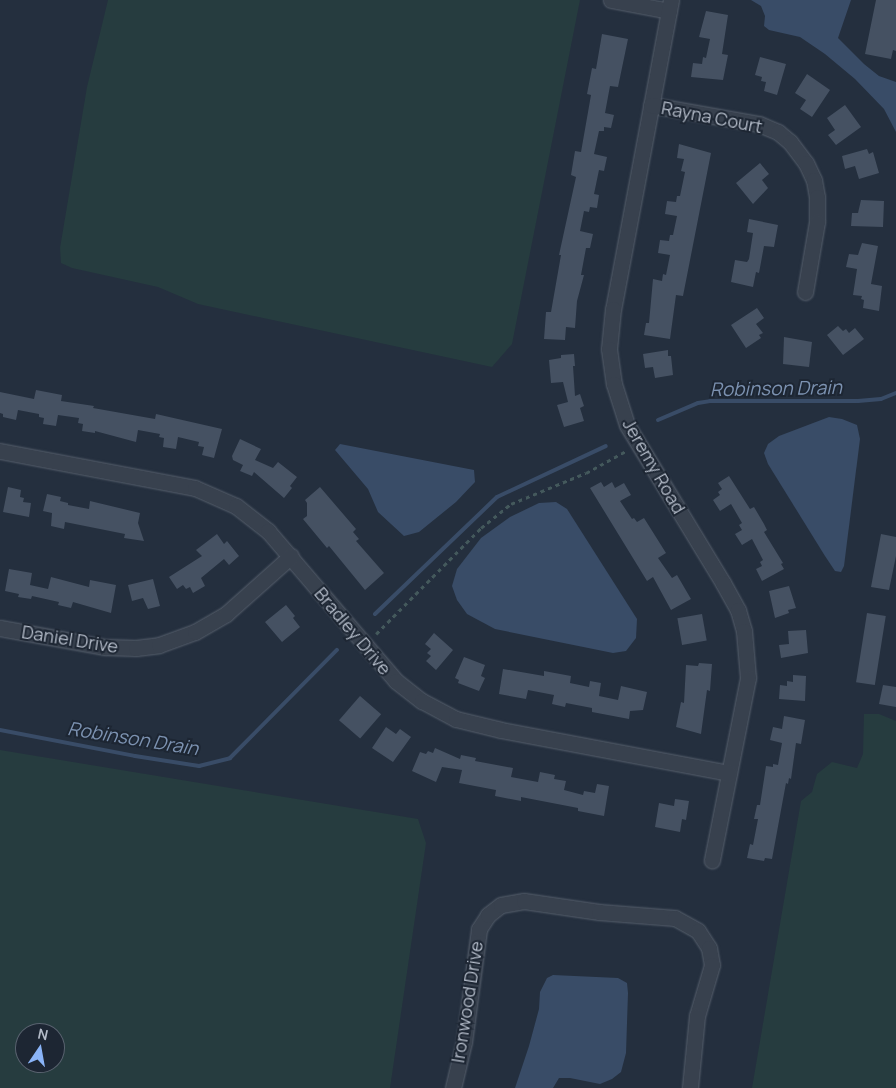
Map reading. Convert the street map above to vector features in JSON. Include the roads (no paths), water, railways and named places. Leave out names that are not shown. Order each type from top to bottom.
[{"type":"street","points":[[611,0],[670,5]]},
{"type":"street","name":"Jeremy Road","points":[[670,5],[613,309],[610,361],[616,391],[627,425],[723,583],[738,610],[744,631],[748,678],[712,860]]},
{"type":"street","name":"Rayna Court","points":[[652,105],[759,124],[778,132],[790,142],[806,163],[814,180],[818,197],[805,292]]},
{"type":"street","name":"Bradley Drive","points":[[0,450],[171,483],[210,493],[250,516],[268,531],[291,556],[396,681],[442,713],[474,724],[729,774]]},
{"type":"street","name":"Daniel Drive","points":[[0,628],[105,648],[136,648],[159,645],[195,632],[226,614],[291,556]]},
{"type":"street","name":"Ironwood Drive","points":[[453,1088],[464,1042],[477,936],[488,915],[501,905],[524,901],[599,912],[680,920],[698,931],[707,943],[712,965],[696,1024],[690,1088]]},
{"type":"water","points":[[751,0],[851,0],[838,38],[879,76],[896,82],[896,132],[884,109],[855,79],[825,54],[800,37],[769,30],[764,26],[765,16],[761,6]]},
{"type":"water","points":[[829,417],[842,419],[857,425],[860,439],[844,566],[841,572],[835,571],[825,556],[768,464],[764,453],[768,444],[779,436]]},
{"type":"water","points":[[340,444],[474,470],[475,482],[456,502],[419,532],[404,536],[378,512],[368,489],[335,450]]},
{"type":"water","points":[[556,502],[567,509],[637,619],[636,638],[626,651],[613,653],[495,629],[467,614],[457,600],[452,586],[457,569],[481,538],[510,517],[539,503]]},
{"type":"water","points":[[553,975],[618,978],[627,983],[626,1053],[621,1072],[612,1079],[600,1084],[570,1078],[559,1078],[553,1088],[515,1088],[539,1009],[540,992],[547,978]]},
{"type":"waterway","name":"Robinson Drain","points":[[658,420],[698,403],[710,401],[858,401],[881,399],[896,393]]},
{"type":"waterway","name":"Robinson Drain","points":[[375,614],[497,497],[606,446]]},
{"type":"waterway","name":"Robinson Drain","points":[[0,730],[135,756],[199,766],[230,758],[337,650]]}]
